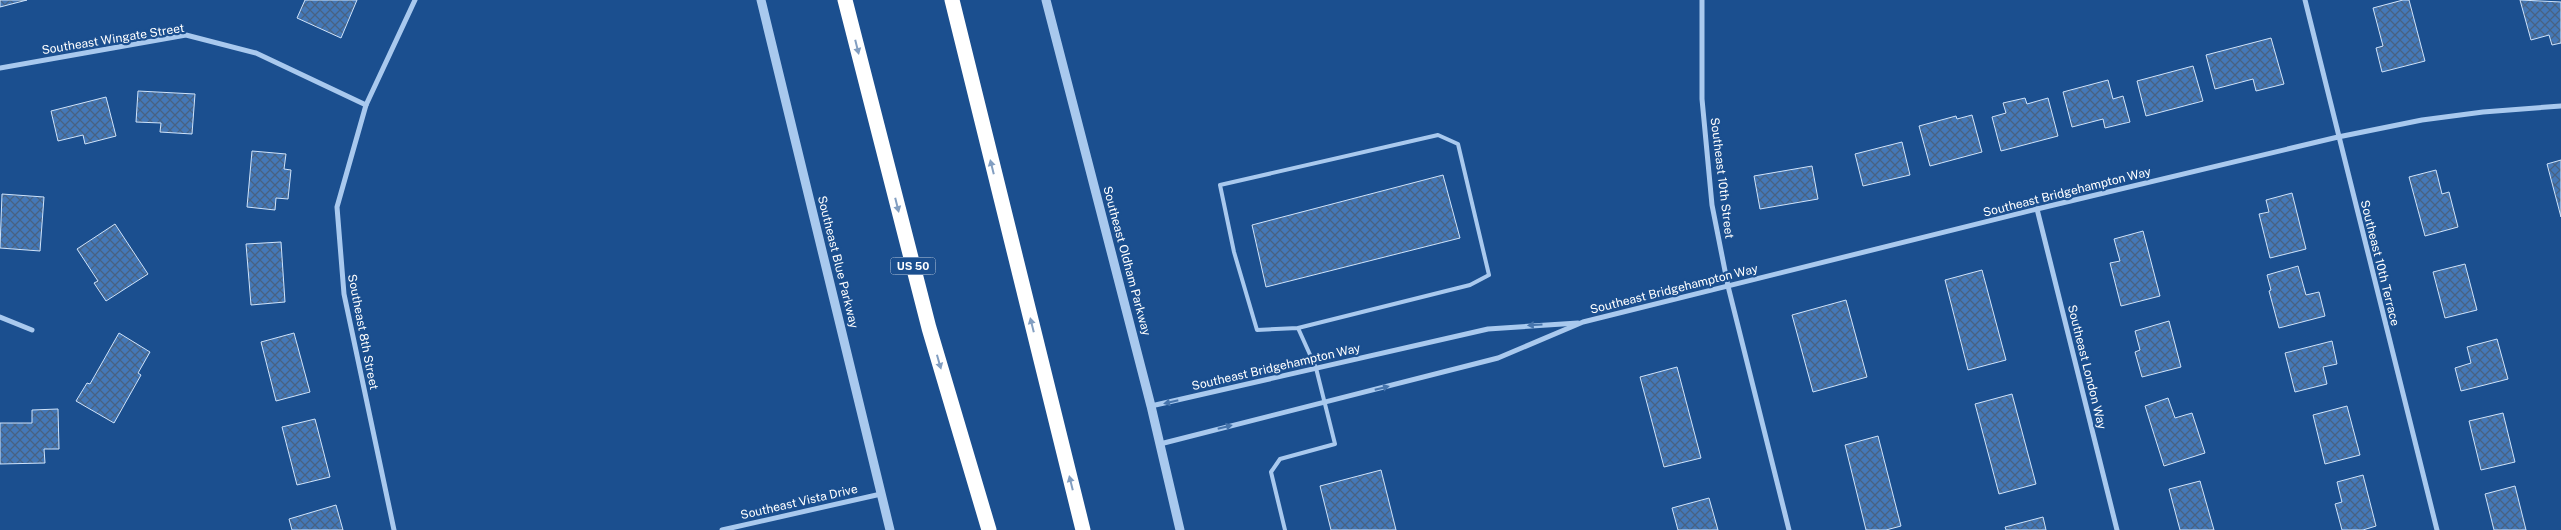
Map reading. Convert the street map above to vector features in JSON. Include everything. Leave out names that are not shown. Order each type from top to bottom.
[{"type":"highway","name":"US 50","points":[[845,0],[929,328],[989,530]]},
{"type":"highway","points":[[952,0],[1083,530]]},
{"type":"street","name":"Southeast 8th Street","points":[[394,530],[344,294],[337,206],[366,105],[415,0]]},
{"type":"street","name":"Southeast Blue Parkway","points":[[762,0],[890,530]]},
{"type":"street","name":"Southeast Oldham Parkway","points":[[1046,0],[1151,406],[1180,530]]},
{"type":"street","name":"Southeast 10th Street","points":[[1702,0],[1701,64],[1705,137],[1712,205],[1728,286],[1790,530]]},
{"type":"street","name":"Southeast 10th Terrace","points":[[2305,0],[2437,530]]},
{"type":"street","name":"Southeast Wingate Street","points":[[0,68],[186,35],[256,53],[366,105]]},
{"type":"street","name":"Southeast Bridgehampton Way","points":[[1160,444],[1498,358],[1583,322],[2037,209],[2338,137],[2422,120],[2483,112],[2561,106]]},
{"type":"street","name":"Southeast London Way","points":[[2037,209],[2117,530]]},
{"type":"street","points":[[0,317],[32,330]]},
{"type":"street","name":"Southeast Bridgehampton Way","points":[[1151,406],[1488,328],[1583,322]]},
{"type":"street","name":"Southeast Vista Drive","points":[[722,530],[880,494]]},
{"type":"lane","points":[[1438,135],[1458,144],[1489,275],[1470,284],[1298,328],[1257,330],[1234,252],[1220,185],[1438,135]]},
{"type":"lane","points":[[1285,530],[1271,472],[1280,459],[1336,444],[1316,368],[1298,328]]},
{"type":"building","points":[[0,0],[27,0],[0,7]]},
{"type":"building","points":[[305,0],[357,0],[341,38],[297,18]]},
{"type":"building","points":[[2409,0],[2425,61],[2382,72],[2376,48],[2383,46],[2373,8]]},
{"type":"building","points":[[2520,0],[2561,2],[2561,43],[2552,45],[2549,35],[2531,40]]},
{"type":"building","points":[[2271,38],[2284,84],[2256,91],[2253,79],[2215,89],[2206,55]]},
{"type":"building","points":[[2193,66],[2203,101],[2146,116],[2137,81]]},
{"type":"building","points":[[2108,80],[2113,99],[2123,96],[2130,122],[2105,128],[2103,119],[2072,127],[2063,92]]},
{"type":"building","points":[[138,91],[195,94],[192,134],[160,132],[161,123],[136,122]]},
{"type":"building","points":[[106,97],[116,136],[85,144],[83,135],[58,141],[51,111]]},
{"type":"building","points":[[2025,98],[2027,104],[2048,98],[2058,136],[2001,151],[1992,117],[2006,113],[2003,103]]},
{"type":"building","points":[[1972,115],[1982,152],[1930,166],[1919,126],[1956,116],[1957,119]]},
{"type":"building","points":[[1902,142],[1910,175],[1863,186],[1855,154]]},
{"type":"building","points":[[252,151],[286,154],[284,169],[291,170],[288,199],[276,198],[275,210],[247,207]]},
{"type":"building","points":[[2561,160],[2561,217],[2547,164]]},
{"type":"building","points":[[1812,166],[1818,199],[1760,209],[1754,176]]},
{"type":"building","points":[[2436,170],[2442,194],[2449,192],[2458,227],[2425,236],[2409,177]]},
{"type":"building","points":[[1443,175],[1460,238],[1266,287],[1252,225]]},
{"type":"building","points":[[2292,193],[2306,249],[2270,258],[2259,214],[2269,212],[2266,200]]},
{"type":"building","points":[[2,194],[44,197],[40,251],[0,248]]},
{"type":"building","points":[[115,224],[148,274],[106,301],[94,283],[98,281],[77,249]]},
{"type":"building","points":[[2143,231],[2160,296],[2121,306],[2110,263],[2120,261],[2114,239]]},
{"type":"building","points":[[281,242],[285,302],[251,305],[246,244]]},
{"type":"building","points":[[2465,264],[2477,310],[2445,318],[2433,272]]},
{"type":"building","points":[[2298,266],[2306,295],[2319,292],[2325,316],[2279,328],[2269,291],[2271,290],[2267,275]]},
{"type":"building","points":[[1982,270],[2006,360],[1968,370],[1945,280]]},
{"type":"building","points":[[1846,300],[1867,377],[1813,392],[1792,315]]},
{"type":"building","points":[[2169,321],[2181,367],[2142,377],[2135,352],[2140,350],[2135,331]]},
{"type":"building","points":[[119,333],[150,352],[138,373],[141,375],[114,423],[76,401],[87,383],[90,384]]},
{"type":"building","points":[[294,333],[310,392],[276,401],[261,342]]},
{"type":"building","points":[[2497,339],[2508,379],[2461,391],[2455,368],[2471,363],[2467,347]]},
{"type":"building","points":[[2332,341],[2337,364],[2323,367],[2327,384],[2295,392],[2285,353]]},
{"type":"building","points":[[1677,367],[1701,458],[1664,467],[1640,377]]},
{"type":"building","points":[[2012,394],[2036,484],[1999,494],[1975,404]]},
{"type":"building","points":[[2168,398],[2175,418],[2192,413],[2205,453],[2164,466],[2145,406]]},
{"type":"building","points":[[2347,406],[2360,455],[2325,464],[2313,415]]},
{"type":"building","points":[[58,409],[59,449],[44,449],[45,463],[0,464],[0,423],[32,423],[32,410]]},
{"type":"building","points":[[2503,413],[2515,462],[2481,470],[2469,421]]},
{"type":"building","points":[[315,419],[330,477],[297,485],[282,427]]},
{"type":"building","points":[[1878,436],[1901,526],[1886,530],[1866,530],[1845,445]]},
{"type":"building","points":[[1381,470],[1396,530],[1331,530],[1320,486]]},
{"type":"building","points":[[2363,475],[2376,526],[2363,530],[2342,530],[2335,504],[2342,502],[2337,482]]},
{"type":"building","points":[[2200,481],[2214,530],[2180,530],[2169,489]]},
{"type":"building","points":[[2515,486],[2526,530],[2494,530],[2485,494]]},
{"type":"building","points":[[1709,498],[1718,530],[1678,530],[1672,508]]},
{"type":"building","points":[[336,505],[343,530],[292,530],[289,519]]},
{"type":"building","points":[[2043,517],[2046,530],[2006,530],[2005,527]]}]
